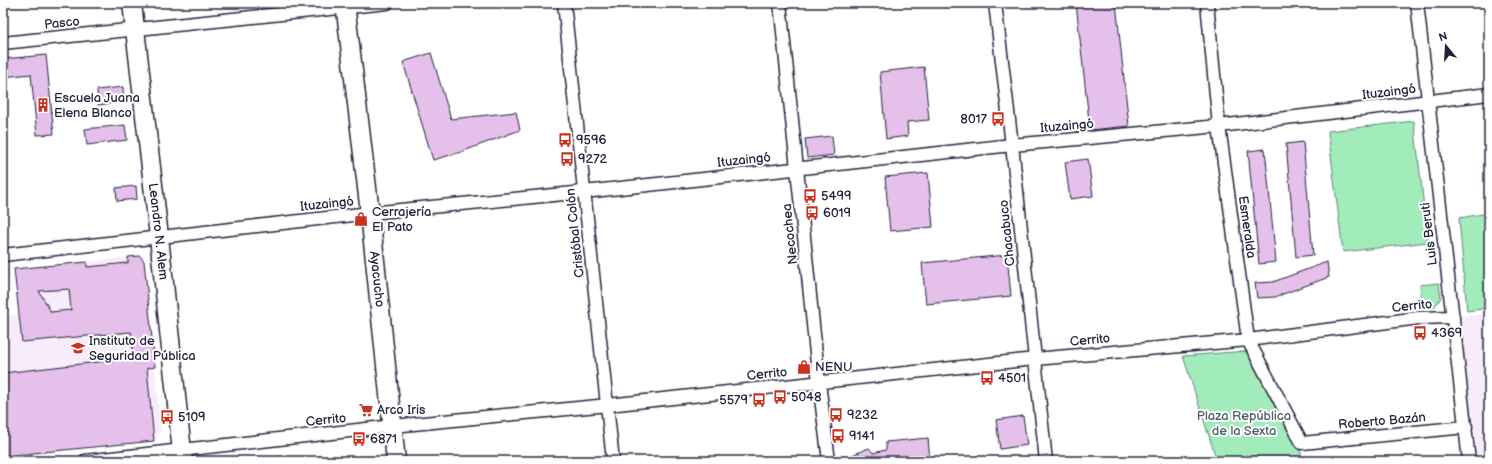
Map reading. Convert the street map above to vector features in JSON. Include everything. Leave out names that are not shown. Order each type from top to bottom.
[{"type":"main road","name":"Leandro N. Alem","points":[[132,3],[183,455]]},
{"type":"main road","name":"Ayacucho","points":[[346,5],[396,461]]},
{"type":"street","name":"Pasco","points":[[3,43],[346,5],[387,3]]},
{"type":"street","name":"Cristóbal Colón","points":[[564,3],[613,461]]},
{"type":"street","name":"Necochea","points":[[780,3],[819,383],[829,461]]},
{"type":"street","name":"Chacabuco","points":[[995,3],[1046,461]]},
{"type":"street","name":"Esmeralda","points":[[1207,3],[1219,126],[1248,340],[1302,443]]},
{"type":"street","name":"Luis Beruti","points":[[1417,3],[1469,461]]},
{"type":"street","name":"Ituzaingó","points":[[3,255],[370,213],[584,192],[1012,145],[1219,126],[1489,94]]},
{"type":"street","name":"Cerrito","points":[[85,461],[183,455],[392,426],[608,406],[1035,359],[1248,340],[1419,318],[1453,316]]},
{"type":"street","name":"Roberto Bazán","points":[[1302,443],[1466,427]]},
{"type":"shaded area","name":"Instituto de Seguridad Pública","points":[[140,256],[144,261],[161,431],[154,441],[3,456],[3,316],[19,315],[14,269]]},
{"type":"shaded area","points":[[1489,314],[1489,461],[1469,461],[1453,317]]},
{"type":"green space","points":[[1414,121],[1428,242],[1343,252],[1328,131]]},
{"type":"green space","points":[[1489,213],[1489,308],[1467,311],[1459,218]]},
{"type":"green space","points":[[1439,283],[1441,298],[1434,307],[1422,308],[1420,285]]},
{"type":"green space","name":"Plaza República de la Sexta","points":[[1247,351],[1301,453],[1302,461],[1217,461],[1183,356]]},
{"type":"building","points":[[1076,3],[1116,3],[1129,126],[1090,130]]},
{"type":"building","points":[[431,53],[451,119],[516,112],[520,130],[461,152],[433,160],[403,62]]},
{"type":"building","name":"Escuela Juana Elena Blanco","points":[[46,55],[54,134],[37,135],[31,74],[3,77],[3,59]]},
{"type":"building","points":[[924,67],[929,120],[907,122],[908,136],[886,139],[880,72]]},
{"type":"building","points":[[123,87],[124,102],[98,105],[97,90]]},
{"type":"building","points":[[125,125],[127,140],[87,145],[85,129]]},
{"type":"building","points":[[832,136],[834,155],[807,158],[805,139]]},
{"type":"building","points":[[1303,142],[1313,255],[1296,257],[1286,144]]},
{"type":"building","points":[[1265,149],[1276,262],[1259,264],[1248,151]]},
{"type":"building","points":[[1088,159],[1093,196],[1070,199],[1065,162]]},
{"type":"building","points":[[928,173],[933,227],[890,231],[885,177]]},
{"type":"building","points":[[136,186],[137,199],[117,201],[116,188]]},
{"type":"building","points":[[1007,255],[1011,296],[926,304],[922,263]]},
{"type":"building","name":"Instituto de Seguridad Pública","points":[[140,256],[144,261],[155,367],[147,368],[154,441],[3,456],[3,373],[133,358],[131,332],[22,342],[14,269],[87,262],[87,267],[128,263],[128,257]],"holes":[[[69,289],[71,310],[51,312],[39,291]]]},
{"type":"building","points":[[1327,262],[1329,277],[1275,297],[1257,298],[1255,283],[1273,282]]},
{"type":"building","points":[[1023,416],[1027,445],[1000,449],[996,420]]},
{"type":"building","points":[[928,438],[930,461],[838,461],[869,448],[873,453],[886,450],[886,442]]},
{"type":"place","name":"Escuela Juana Elena Blanco","points":[[43,105]]},
{"type":"place","name":"8017","points":[[998,119]]},
{"type":"place","name":"9596","points":[[565,140]]},
{"type":"place","name":"9272","points":[[567,159]]},
{"type":"place","name":"5499","points":[[810,196]]},
{"type":"place","name":"6019","points":[[812,213]]},
{"type":"place","name":"Cerrajería El Pato","points":[[361,219]]},
{"type":"place","name":"4369","points":[[1420,333]]},
{"type":"place","name":"Instituto de Seguridad Pública","points":[[78,348]]},
{"type":"place","name":"NENU","points":[[804,367]]},
{"type":"place","name":"4501","points":[[987,378]]},
{"type":"place","name":"5048","points":[[780,397]]},
{"type":"place","name":"5579","points":[[759,400]]},
{"type":"place","name":"Arco Iris","points":[[366,410]]},
{"type":"place","name":"9232","points":[[836,415]]},
{"type":"place","name":"5109","points":[[167,417]]},
{"type":"place","name":"9141","points":[[838,436]]},
{"type":"place","name":"6871","points":[[359,439]]}]
